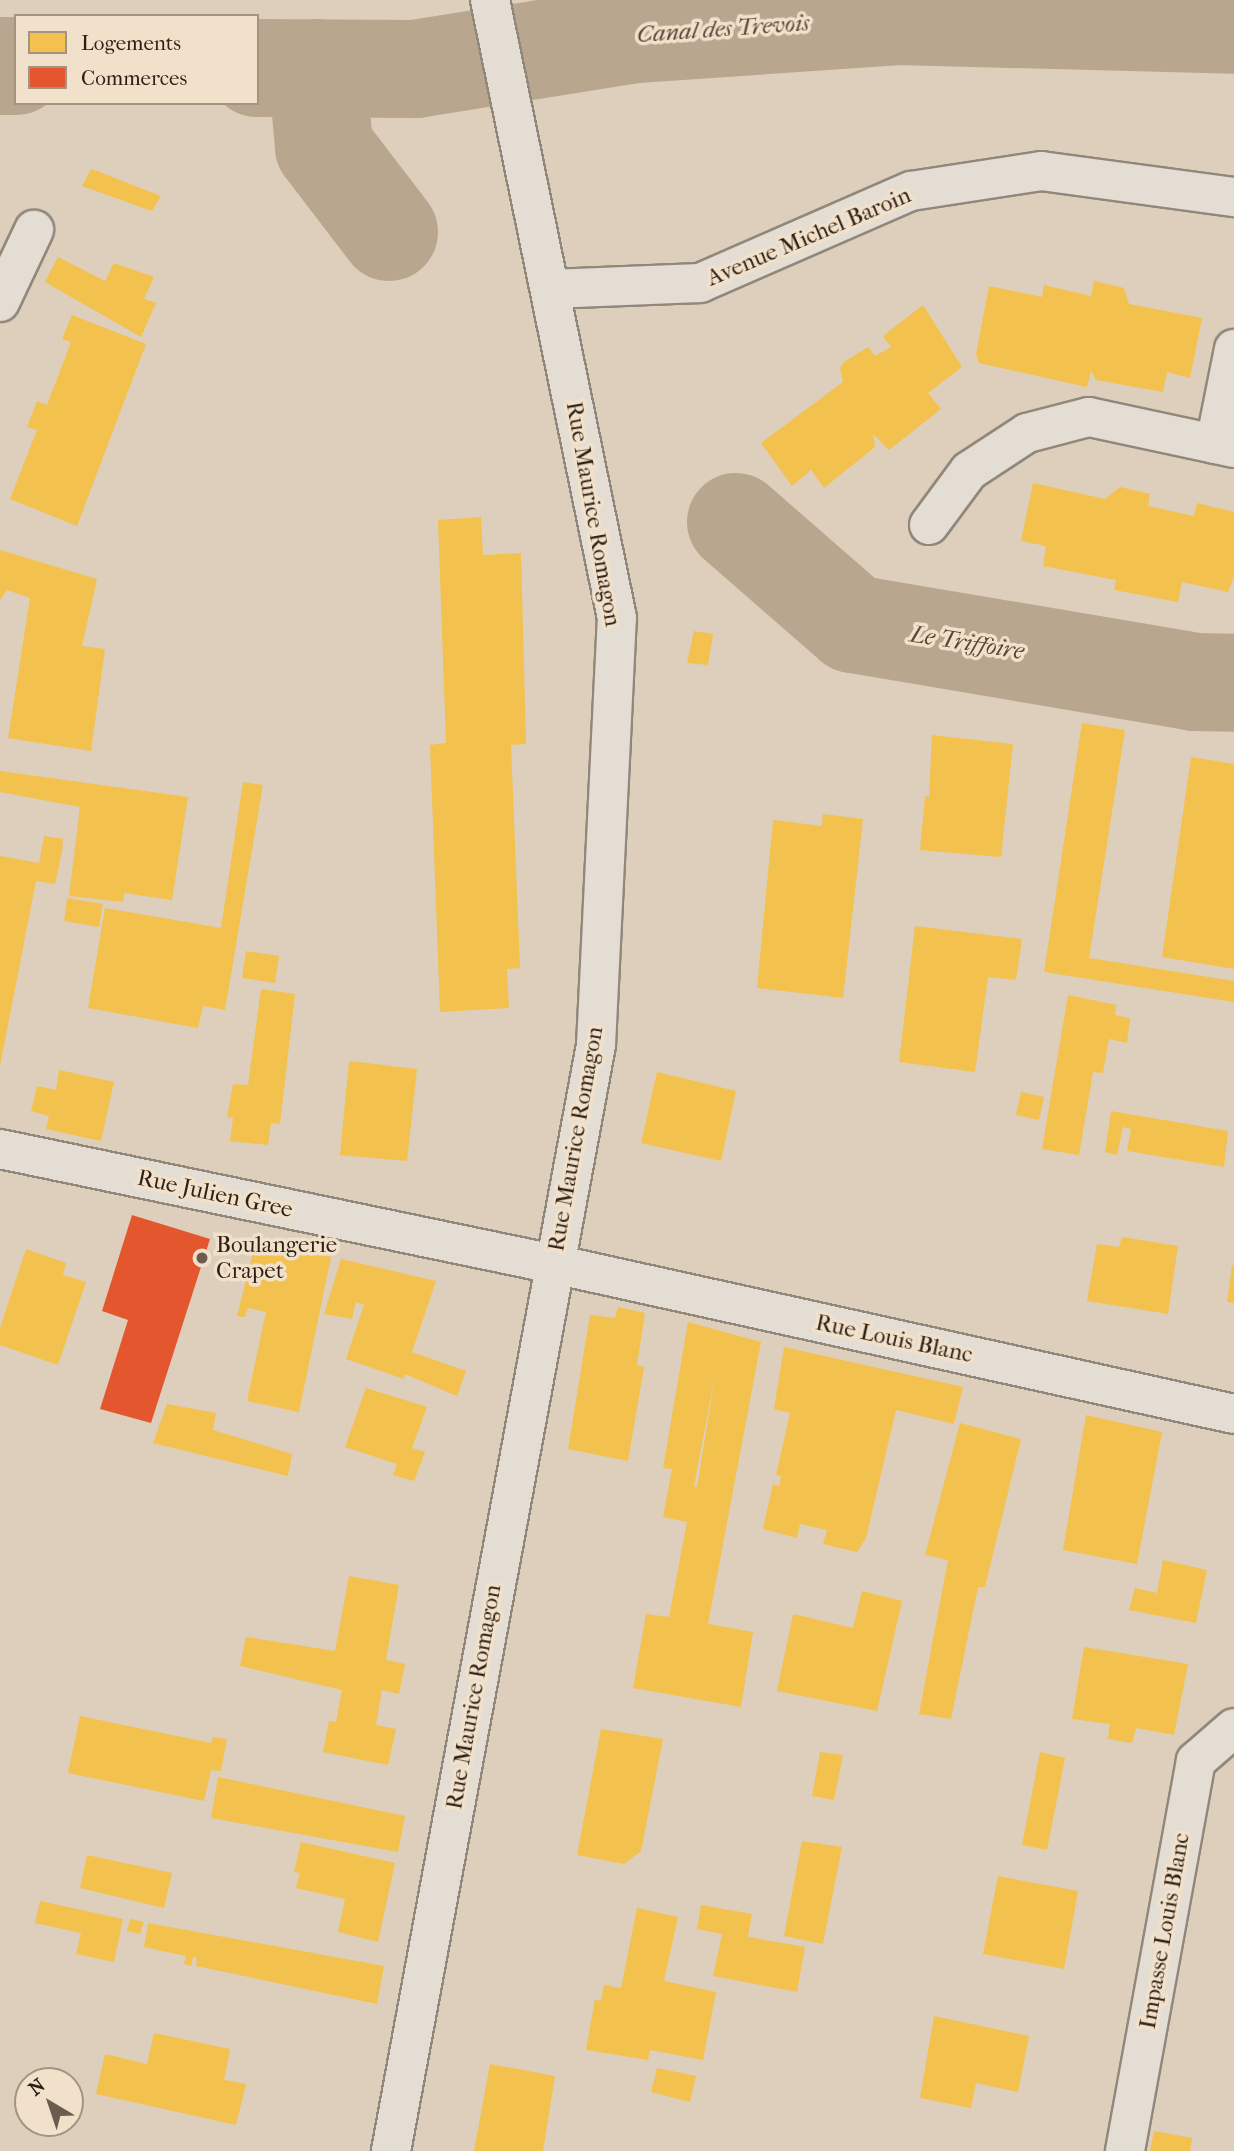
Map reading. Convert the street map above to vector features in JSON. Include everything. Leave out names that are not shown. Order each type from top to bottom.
[{"type":"street","name":"Rue Maurice Romagon","points":[[391,2151],[596,1045],[617,618],[490,0]]},
{"type":"street","name":"Avenue Michel Baroin","points":[[550,289],[700,283],[911,191],[1041,171],[1234,197]]},
{"type":"street","points":[[0,302],[34,230]]},
{"type":"street","points":[[929,525],[969,471],[1027,433],[1089,417],[1225,446],[1234,349]]},
{"type":"street","name":"Rue Julien Gree","points":[[0,1150],[554,1264]]},
{"type":"street","name":"Rue Louis Blanc","points":[[554,1264],[1234,1414]]},
{"type":"street","name":"Impasse Louis Blanc","points":[[1125,2151],[1196,1761],[1234,1728]]},
{"type":"building: Logements","points":[[91,169],[161,196],[152,211],[82,186]]},
{"type":"building: Logements","points":[[58,257],[105,281],[114,263],[154,277],[144,299],[156,303],[141,337],[45,282]]},
{"type":"building: Logements","points":[[1094,281],[1124,288],[1129,304],[1202,318],[1190,378],[1167,372],[1163,392],[1096,380],[1091,371],[1087,387],[979,363],[976,354],[989,286],[1042,297],[1044,285],[1091,296]]},
{"type":"building: Logements","points":[[923,305],[962,367],[928,393],[941,409],[889,450],[873,434],[875,447],[824,488],[811,470],[792,486],[761,443],[843,382],[840,368],[844,362],[868,347],[875,356],[891,347],[883,336]]},
{"type":"building: Logements","points":[[72,315],[146,344],[77,526],[10,499],[37,430],[27,427],[37,401],[47,405],[71,342],[62,339]]},
{"type":"building: Logements","points":[[1033,483],[1105,499],[1120,487],[1150,494],[1148,506],[1194,516],[1197,503],[1234,512],[1234,576],[1228,592],[1182,582],[1178,602],[1114,590],[1116,580],[1043,566],[1046,546],[1021,541]]},
{"type":"building: Logements","points":[[481,517],[483,555],[521,553],[526,744],[511,745],[520,968],[507,969],[509,1008],[440,1012],[430,745],[446,743],[438,520]]},
{"type":"building: Logements","points":[[0,550],[97,579],[82,646],[105,649],[91,751],[8,738],[30,598],[7,590],[0,600]]},
{"type":"building: Logements","points":[[694,631],[713,634],[708,665],[687,663]]},
{"type":"building: Logements","points":[[1082,723],[1125,730],[1089,958],[1234,981],[1234,1002],[1044,972]]},
{"type":"building: Logements","points":[[932,735],[1013,744],[1001,857],[920,850],[925,796],[929,797]]},
{"type":"building: Logements","points":[[1191,757],[1234,764],[1234,969],[1162,957]]},
{"type":"building: Logements","points":[[0,771],[188,797],[172,900],[124,893],[123,902],[69,896],[80,807],[0,792]]},
{"type":"building: Logements","points":[[243,782],[263,785],[225,1010],[203,1006],[198,1028],[88,1008],[105,908],[221,928]]},
{"type":"building: Logements","points":[[823,814],[863,819],[843,998],[757,988],[773,820],[822,826]]},
{"type":"building: Logements","points":[[44,836],[63,839],[62,851],[55,884],[36,881],[0,1066],[0,856],[39,863]]},
{"type":"building: Logements","points":[[67,898],[103,904],[99,927],[64,921]]},
{"type":"building: Logements","points":[[915,926],[1022,939],[1016,980],[988,977],[975,1072],[899,1062]]},
{"type":"building: Logements","points":[[246,951],[279,956],[275,983],[242,978]]},
{"type":"building: Logements","points":[[261,989],[295,994],[280,1124],[271,1123],[268,1145],[230,1141],[233,1118],[227,1117],[233,1084],[248,1085]]},
{"type":"building: Logements","points":[[1068,995],[1116,1005],[1115,1015],[1130,1018],[1127,1043],[1109,1039],[1103,1073],[1093,1072],[1079,1155],[1042,1149]]},
{"type":"building: Logements","points":[[349,1061],[417,1069],[407,1161],[340,1155]]},
{"type":"building: Logements","points":[[59,1070],[114,1082],[101,1141],[46,1129],[49,1116],[31,1111],[37,1086],[56,1090]]},
{"type":"building: Logements","points":[[657,1072],[736,1091],[721,1161],[641,1143]]},
{"type":"building: Logements","points":[[1021,1092],[1044,1097],[1039,1120],[1016,1115]]},
{"type":"building: Logements","points":[[1111,1111],[1228,1131],[1224,1167],[1127,1151],[1131,1129],[1123,1127],[1117,1155],[1105,1152]]},
{"type":"building: Logements","points":[[1122,1237],[1178,1246],[1168,1314],[1087,1301],[1097,1244],[1119,1247]]},
{"type":"building: Logements","points":[[256,1241],[331,1257],[299,1412],[247,1401],[266,1312],[248,1308],[245,1317],[237,1316]]},
{"type":"building: Logements","points":[[26,1249],[66,1263],[63,1275],[86,1282],[58,1365],[0,1345],[0,1328]]},
{"type":"building: Logements","points":[[341,1259],[436,1281],[412,1352],[466,1371],[457,1396],[405,1374],[404,1379],[346,1359],[364,1305],[356,1302],[352,1319],[324,1314]]},
{"type":"building: Logements","points":[[1234,1265],[1234,1303],[1227,1302]]},
{"type":"building: Logements","points":[[618,1307],[645,1313],[637,1365],[644,1367],[628,1461],[568,1449],[590,1315],[615,1318]]},
{"type":"building: Logements","points":[[688,1322],[761,1342],[708,1624],[753,1632],[741,1707],[633,1688],[646,1614],[669,1617],[687,1522],[663,1517],[672,1469],[663,1468]],"holes":[[[716,1370],[697,1487],[694,1486]]]},
{"type":"building: Logements","points":[[784,1347],[963,1387],[954,1424],[896,1410],[866,1538],[857,1552],[823,1544],[827,1530],[800,1524],[797,1538],[763,1529],[773,1484],[779,1486],[781,1476],[776,1475],[790,1413],[774,1409]]},
{"type":"building: Logements","points":[[366,1388],[427,1407],[412,1448],[425,1452],[414,1481],[393,1475],[397,1464],[345,1447]]},
{"type":"building: Logements","points":[[167,1404],[216,1413],[213,1430],[292,1454],[288,1476],[153,1443]]},
{"type":"building: Logements","points":[[1086,1415],[1162,1432],[1137,1564],[1063,1550]]},
{"type":"building: Logements","points":[[960,1423],[1021,1439],[985,1587],[978,1587],[951,1719],[919,1714],[948,1560],[925,1555]]},
{"type":"building: Logements","points":[[1163,1560],[1207,1570],[1196,1623],[1129,1610],[1135,1588],[1157,1593]]},
{"type":"building: Logements","points":[[349,1576],[399,1585],[386,1660],[405,1664],[399,1694],[382,1690],[376,1725],[396,1729],[388,1765],[323,1752],[329,1721],[336,1722],[342,1690],[240,1666],[246,1637],[335,1651]]},
{"type":"building: Logements","points":[[862,1591],[902,1601],[877,1711],[777,1691],[793,1614],[853,1628]]},
{"type":"building: Logements","points":[[1084,1647],[1188,1664],[1174,1735],[1136,1728],[1132,1743],[1108,1739],[1110,1724],[1072,1719]]},
{"type":"building: Logements","points":[[80,1716],[211,1743],[213,1737],[227,1739],[221,1771],[211,1770],[204,1801],[68,1773]]},
{"type":"building: Logements","points":[[601,1729],[663,1739],[641,1851],[624,1864],[577,1855]]},
{"type":"building: Logements","points":[[820,1752],[843,1755],[834,1800],[812,1796]]},
{"type":"building: Logements","points":[[1040,1752],[1065,1758],[1047,1850],[1022,1845]]},
{"type":"building: Logements","points":[[218,1777],[405,1816],[398,1852],[211,1818]]},
{"type":"building: Logements","points":[[802,1841],[842,1847],[823,1944],[784,1936]]},
{"type":"building: Logements","points":[[301,1842],[395,1863],[378,1942],[338,1932],[345,1899],[296,1888],[300,1873],[294,1872]]},
{"type":"building: Logements","points":[[87,1855],[172,1873],[164,1908],[80,1888]]},
{"type":"building: Logements","points":[[998,1876],[1078,1891],[1064,1969],[983,1954]]},
{"type":"building: Logements","points":[[40,1901],[123,1919],[114,1962],[76,1954],[81,1933],[35,1923]]},
{"type":"building: Logements","points":[[701,1905],[752,1914],[748,1937],[805,1947],[797,1992],[713,1976],[722,1934],[697,1929]]},
{"type":"building: Logements","points":[[637,1908],[678,1917],[664,1981],[716,1992],[703,2060],[650,2050],[648,2060],[586,2050],[595,1999],[601,2001],[604,1985],[621,1988]]},
{"type":"building: Logements","points":[[130,1919],[144,1922],[140,1934],[127,1931]]},
{"type":"building: Logements","points":[[148,1923],[384,1966],[377,2004],[196,1966],[197,1958],[193,1957],[191,1966],[184,1964],[186,1956],[144,1947]]},
{"type":"building: Logements","points":[[934,2016],[1029,2036],[1018,2092],[976,2083],[971,2108],[920,2098]]},
{"type":"building: Logements","points":[[154,2033],[230,2049],[224,2080],[246,2084],[236,2125],[96,2094],[105,2054],[147,2064]]},
{"type":"building: Logements","points":[[490,2064],[555,2076],[543,2151],[474,2151]]},
{"type":"building: Logements","points":[[657,2068],[696,2076],[690,2102],[651,2092]]},
{"type":"building: Logements","points":[[1154,2131],[1192,2138],[1190,2151],[1150,2151]]},
{"type":"building: Commerces","points":[[132,1215],[210,1239],[151,1423],[100,1409],[128,1320],[102,1311]]},
{"type":"waterway","name":"Canal des Trevois","points":[[259,68],[415,69],[636,34],[898,16],[1234,25]]},
{"type":"waterway","name":"Canal des Trevois","points":[[0,66],[14,66]]},
{"type":"waterway","name":"Le Triffoire","points":[[317,68],[324,147],[389,232]]},
{"type":"waterway","name":"Le Triffoire","points":[[736,522],[853,624],[1195,682],[1234,683]]},
{"type":"place","name":"Boulangerie Crapet","points":[[202,1258]]}]
